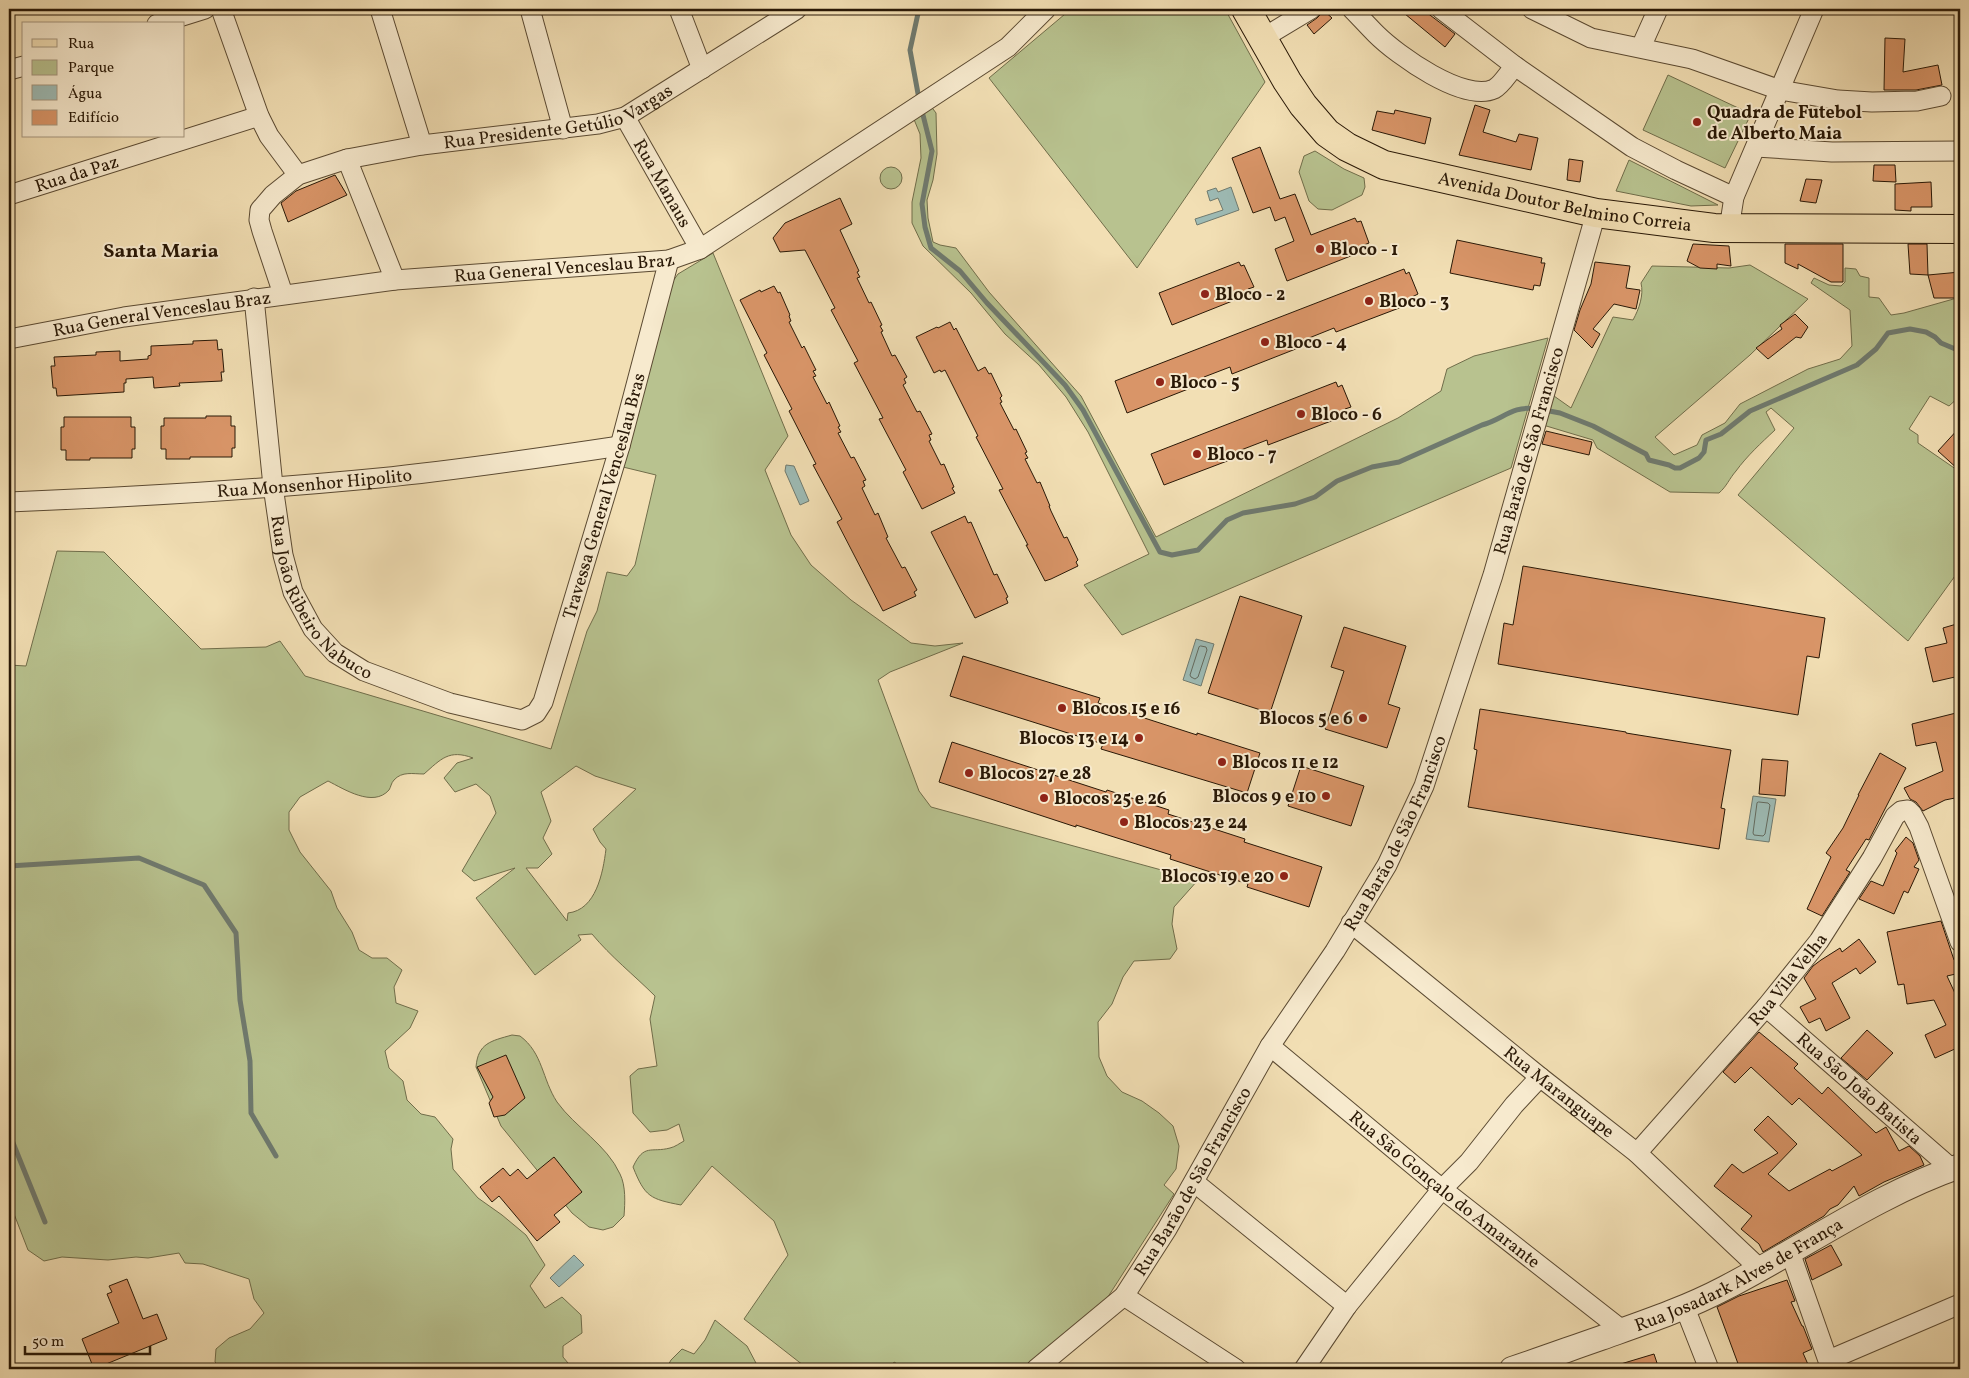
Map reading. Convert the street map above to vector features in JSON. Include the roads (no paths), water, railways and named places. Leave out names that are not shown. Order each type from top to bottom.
[{"type":"main road","name":"Avenida Doutor Belmino Correia","points":[[1246,9],[1287,82],[1303,105],[1327,133],[1347,148],[1384,165],[1596,214],[1729,229],[1960,229]]},
{"type":"street","points":[[163,22],[205,9]]},
{"type":"street","points":[[221,9],[259,116],[269,136],[298,176]]},
{"type":"street","points":[[380,9],[422,145]]},
{"type":"street","points":[[530,9],[563,129]]},
{"type":"street","points":[[679,9],[702,69]]},
{"type":"street","name":"Rua Presidente Getúlio Vargas","points":[[283,294],[262,232],[259,220],[260,210],[273,195],[298,176],[347,158],[422,145],[598,124],[625,117],[797,9]]},
{"type":"street","name":"Rua General Venceslau Braz","points":[[9,339],[124,317],[395,280],[669,260],[700,250],[1008,47],[1046,9]]},
{"type":"street","points":[[1263,38],[1311,9]]},
{"type":"street","points":[[1352,9],[1377,36],[1411,61],[1438,80],[1464,90],[1495,89],[1515,66]]},
{"type":"street","points":[[1440,9],[1515,66],[1632,147],[1734,197]]},
{"type":"street","points":[[1532,9],[1592,38],[1692,59],[1780,90],[1838,100],[1872,102],[1917,101],[1941,96]]},
{"type":"street","points":[[1641,47],[1658,9]]},
{"type":"street","points":[[1729,229],[1734,197],[1814,9]]},
{"type":"street","points":[[9,70],[22,67]]},
{"type":"street","name":"Rua da Paz","points":[[9,195],[259,116]]},
{"type":"street","name":"Rua Manaus","points":[[625,117],[700,250]]},
{"type":"street","points":[[1756,147],[1832,152],[1960,151]]},
{"type":"street","points":[[347,158],[395,280]]},
{"type":"street","name":"Rua Barão de São Francisco","points":[[1036,1369],[1124,1296],[1167,1229],[1270,1046],[1335,951],[1387,865],[1424,786],[1504,538],[1596,214]]},
{"type":"street","name":"Travessa General Venceslau Bras","points":[[522,720],[536,713],[543,702],[620,446],[669,260]]},
{"type":"street","name":"Rua João Ribeiro Nabuco","points":[[254,298],[273,486],[283,555],[293,592],[313,629],[335,653],[364,671],[450,703],[522,720]]},
{"type":"street","name":"Rua Monsenhor Hipolito","points":[[9,502],[150,495],[379,478],[620,446]]},
{"type":"street","name":"Rua Vila Velha","points":[[1636,1153],[1766,1007],[1819,941],[1872,858],[1895,816],[1901,811],[1908,810],[1919,827],[1960,942]]},
{"type":"street","name":"Rua Maranguape","points":[[1351,923],[1540,1078],[1636,1153],[1760,1268]]},
{"type":"street","name":"Rua São João Batista","points":[[1766,1007],[1956,1168]]},
{"type":"street","name":"Rua São Gonçalo do Amarante","points":[[1270,1046],[1442,1190],[1622,1330]]},
{"type":"street","points":[[1304,1369],[1347,1306],[1442,1190],[1469,1162],[1514,1106],[1540,1078]]},
{"type":"street","name":"Rua Josadark Alves de França","points":[[1512,1369],[1685,1308],[1790,1252],[1850,1216],[1956,1168]]},
{"type":"street","points":[[1194,1182],[1347,1306]]},
{"type":"street","points":[[1790,1252],[1830,1365],[1960,1304]]},
{"type":"street","points":[[1124,1296],[1236,1369]]},
{"type":"street","points":[[1685,1308],[1709,1369]]},
{"type":"water","points":[[1231,187],[1239,210],[1197,225],[1195,219],[1223,210],[1218,198],[1210,201],[1207,191],[1216,188],[1218,192]]},
{"type":"water","points":[[786,465],[794,466],[809,501],[800,505],[785,471]]},
{"type":"water","points":[[1196,639],[1214,644],[1201,686],[1183,680]]},
{"type":"water","points":[[1753,796],[1776,799],[1769,842],[1746,839]]},
{"type":"water","points":[[574,1255],[584,1265],[559,1287],[550,1278]]},
{"type":"waterway","points":[[919,9],[910,50],[919,99]]},
{"type":"waterway","points":[[921,107],[932,151],[922,204],[925,227],[931,248],[960,271],[987,303],[1065,385],[1083,410],[1160,552],[1172,555],[1198,550],[1227,520],[1243,513],[1295,504],[1315,497],[1337,481],[1372,467],[1399,462],[1514,411],[1527,408],[1535,409]]},
{"type":"waterway","points":[[1544,410],[1560,413],[1593,426],[1646,454],[1649,460],[1680,468],[1699,458],[1704,452],[1706,440],[1721,434],[1750,411],[1857,365],[1876,349],[1888,333],[1910,329],[1926,332],[1941,343],[1960,351]]},
{"type":"waterway","points":[[9,866],[139,858],[204,885],[236,933],[240,1000],[250,1061],[251,1113],[276,1156]]},
{"type":"waterway","points":[[9,1133],[45,1222]]},
{"type":"place","name":"Quadra de Futebol de Alberto Maia","points":[[1697,122]]},
{"type":"place","name":"Bloco - 1","points":[[1320,249]]},
{"type":"place","name":"Bloco - 2","points":[[1205,294]]},
{"type":"place","name":"Bloco - 3","points":[[1369,301]]},
{"type":"place","name":"Bloco - 4","points":[[1265,342]]},
{"type":"place","name":"Bloco - 5","points":[[1160,382]]},
{"type":"place","name":"Bloco - 6","points":[[1301,414]]},
{"type":"place","name":"Bloco - 7","points":[[1197,454]]},
{"type":"place","name":"Blocos 15 e 16","points":[[1062,708]]},
{"type":"place","name":"Blocos 5 e 6","points":[[1363,718]]},
{"type":"place","name":"Blocos 13 e 14","points":[[1139,738]]},
{"type":"place","name":"Blocos 11 e 12","points":[[1222,762]]},
{"type":"place","name":"Blocos 27 e 28","points":[[969,773]]},
{"type":"place","name":"Blocos 9 e 10","points":[[1326,796]]},
{"type":"place","name":"Blocos 25 e 26","points":[[1044,798]]},
{"type":"place","name":"Blocos 23 e 24","points":[[1124,822]]},
{"type":"place","name":"Blocos 19 e 20","points":[[1284,876]]},
{"type":"district","name":"Santa Maria","points":[[161,250]]}]
